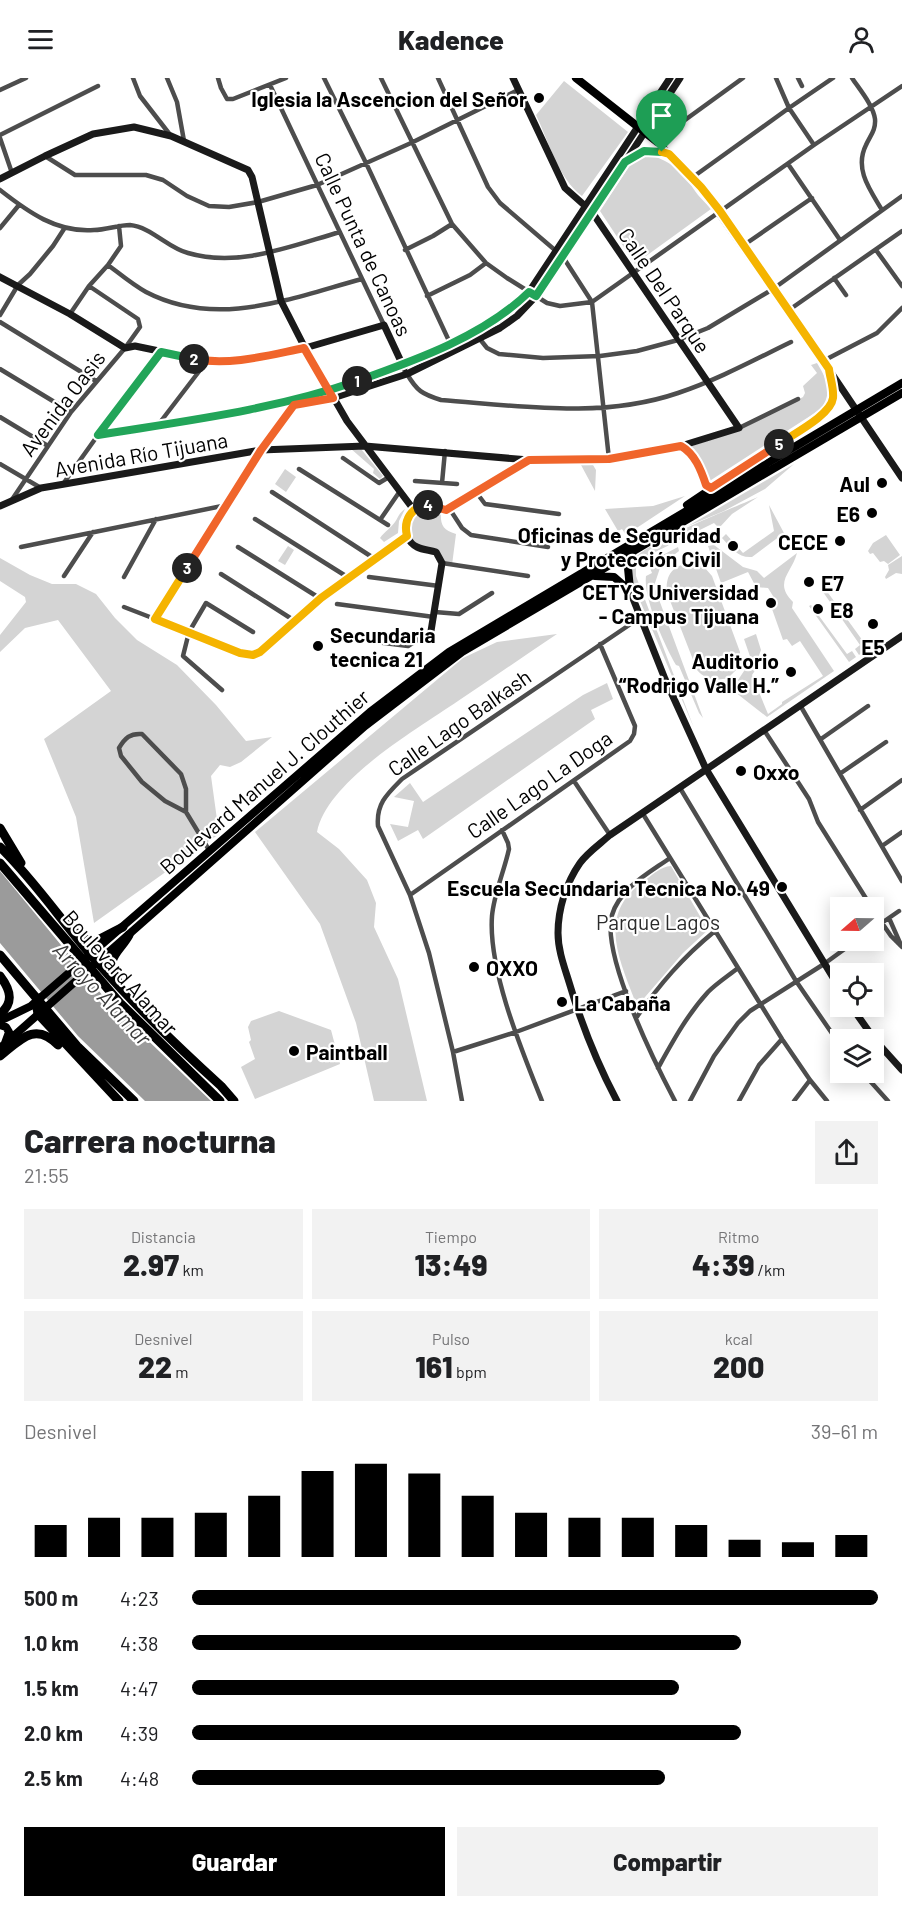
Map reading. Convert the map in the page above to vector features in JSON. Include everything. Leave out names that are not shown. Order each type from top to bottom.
[{"type":"highway","points":[[0,828],[33,883]]},
{"type":"highway","points":[[0,847],[127,996],[234,1101]]},
{"type":"highway","name":"Boulevard Alamar","points":[[0,862],[116,998],[220,1101]]},
{"type":"highway","points":[[71,930],[94,942],[126,931]]},
{"type":"highway","points":[[126,931],[111,961],[113,972],[127,996]]},
{"type":"highway","points":[[0,955],[77,1046],[134,1101]]},
{"type":"highway","points":[[0,976],[6,984],[10,999],[9,1005],[0,1014]]},
{"type":"highway","points":[[36,1001],[39,1013],[79,1060],[119,1101]]},
{"type":"highway","points":[[0,1056],[21,1039],[35,1033],[49,1036],[68,1054],[79,1060]]},
{"type":"main road","points":[[576,78],[656,141],[693,177],[720,211],[829,369],[833,399],[824,413],[644,535]]},
{"type":"main road","points":[[625,162],[644,151],[669,154]]},
{"type":"main road","name":"Boulevard Manuel J. Clouthier","points":[[126,931],[209,850],[370,712],[449,652],[902,383]]},
{"type":"main road","name":"Boulevard Manuel J. Clouthier","points":[[0,1023],[36,1001],[81,963],[94,958],[372,721],[462,652],[902,393]]},
{"type":"main road","points":[[630,591],[628,568],[633,551]]},
{"type":"main road","points":[[588,578],[601,575],[614,577],[630,591]]},
{"type":"main road","name":"Boulevard Manuel J. Clouthier","points":[[2,1046],[87,971],[94,958]]},
{"type":"main road","points":[[0,1023],[9,1032],[2,1046]]},
{"type":"street","points":[[0,90],[26,78]]},
{"type":"street","points":[[133,78],[140,96],[171,136]]},
{"type":"street","points":[[167,78],[177,102],[184,141]]},
{"type":"street","points":[[218,78],[220,88],[227,99],[233,99],[286,78]]},
{"type":"street","points":[[324,78],[450,343]]},
{"type":"street","points":[[381,78],[452,224],[486,262],[547,303],[560,306],[592,302],[814,145],[902,86]]},
{"type":"street","points":[[438,78],[488,187],[500,203],[563,256],[592,302],[600,356],[609,459]]},
{"type":"street","name":"Calle Del Parque","points":[[513,78],[565,188],[590,209],[739,428]]},
{"type":"street","points":[[155,619],[261,450],[294,402],[402,365],[498,319],[532,294],[563,256],[590,209],[642,130],[681,78]]},
{"type":"street","points":[[656,141],[743,78]]},
{"type":"street","points":[[777,78],[789,108],[814,145]]},
{"type":"street","points":[[798,78],[802,86]]},
{"type":"street","points":[[693,177],[833,78]]},
{"type":"street","points":[[852,78],[875,117],[875,129],[861,157],[862,172],[882,210]]},
{"type":"street","points":[[98,435],[284,402],[333,398],[407,374],[500,328],[517,316],[557,250],[625,162],[669,79],[676,85]]},
{"type":"street","name":"Calle Punta de Canoas","points":[[270,85],[402,365],[414,386],[423,394],[441,400],[576,410],[603,408],[645,402],[677,394],[708,382],[791,342]]},
{"type":"street","points":[[12,173],[0,137],[98,86]]},
{"type":"street","points":[[45,156],[75,175],[137,173],[163,180],[187,196],[209,206],[229,207],[258,202],[317,185],[518,90]]},
{"type":"street","points":[[0,179],[93,134],[143,128],[184,141],[248,170],[258,202],[281,301],[328,391],[365,446],[414,510]]},
{"type":"street","points":[[788,164],[840,240]]},
{"type":"street","points":[[0,190],[19,205],[64,229],[95,231],[119,226],[138,227],[174,249],[190,254],[226,258],[243,257],[340,232]]},
{"type":"street","points":[[475,331],[487,348],[499,354],[543,358],[600,356],[637,351],[678,340],[708,328],[773,289],[902,196]]},
{"type":"street","points":[[744,245],[812,198]]},
{"type":"street","points":[[0,228],[19,205]]},
{"type":"street","points":[[405,250],[452,224]]},
{"type":"street","points":[[70,314],[121,246],[119,226]]},
{"type":"street","points":[[0,315],[18,285],[48,253],[64,229]]},
{"type":"street","points":[[789,310],[902,231]]},
{"type":"street","points":[[876,250],[902,286]]},
{"type":"street","points":[[428,296],[470,275],[486,262]]},
{"type":"street","points":[[108,266],[145,291],[168,301],[191,307],[221,310],[255,308],[362,279]]},
{"type":"street","points":[[0,277],[70,314],[125,348],[135,346],[207,361],[244,359],[304,348],[384,325]]},
{"type":"street","points":[[834,278],[846,295]]},
{"type":"street","name":"Avenida Oasis","points":[[9,503],[71,412],[140,327],[138,319],[89,286]]},
{"type":"street","points":[[823,361],[877,333],[902,308]]},
{"type":"street","points":[[0,322],[96,381]]},
{"type":"street","points":[[63,484],[161,352]]},
{"type":"street","points":[[158,425],[207,361]]},
{"type":"street","points":[[0,369],[71,412]]},
{"type":"street","points":[[829,369],[902,478]]},
{"type":"street","points":[[739,428],[798,399]]},
{"type":"street","points":[[0,417],[48,446]]},
{"type":"street","name":"Avenida Río Tijuana","points":[[0,464],[41,488],[261,450],[365,446],[445,451],[529,460],[609,459],[681,446],[739,428]]},
{"type":"street","points":[[681,446],[689,450],[700,468],[706,485],[711,488]]},
{"type":"street","points":[[442,483],[445,451]]},
{"type":"street","points":[[342,458],[379,483],[389,477]]},
{"type":"street","points":[[360,640],[408,646],[431,631],[442,563],[436,552],[416,547],[407,536],[406,521],[414,510],[429,505],[444,510],[449,508],[529,460]]},
{"type":"street","points":[[299,469],[388,525]]},
{"type":"street","points":[[414,481],[457,484]]},
{"type":"street","name":"Avenida Oasis","points":[[0,507],[41,488]]},
{"type":"street","points":[[272,492],[375,559]]},
{"type":"street","points":[[380,520],[400,492]]},
{"type":"street","points":[[476,492],[485,504],[559,514]]},
{"type":"street","points":[[21,547],[227,505]]},
{"type":"street","points":[[449,508],[462,528],[471,535],[548,547]]},
{"type":"street","points":[[124,577],[156,519]]},
{"type":"street","points":[[255,519],[349,578]]},
{"type":"street","points":[[64,576],[93,532]]},
{"type":"street","points":[[124,607],[240,653],[253,655],[260,652],[321,598],[407,536]]},
{"type":"street","points":[[238,547],[321,598]]},
{"type":"street","points":[[442,563],[528,576]]},
{"type":"street","points":[[221,574],[295,621]]},
{"type":"street","points":[[369,577],[439,586]]},
{"type":"street","points":[[630,591],[665,679],[706,769],[830,973]]},
{"type":"street","points":[[337,604],[434,614],[459,614],[492,593]]},
{"type":"street","points":[[222,690],[183,656],[189,632],[206,603],[253,632]]},
{"type":"street","name":"Calle Lago Balkash","points":[[462,1101],[453,1052],[429,953],[410,894],[378,826],[377,814],[385,797],[402,779],[641,617]]},
{"type":"street","points":[[617,1101],[604,1076],[577,1010],[560,954],[559,915],[568,886],[580,862],[610,835],[902,636]]},
{"type":"street","name":"Calle Lago La Doga","points":[[410,894],[630,741],[635,726],[600,644]]},
{"type":"street","points":[[800,705],[902,880]]},
{"type":"street","points":[[821,739],[868,706]]},
{"type":"street","points":[[764,730],[809,799],[818,822],[865,897]]},
{"type":"street","points":[[186,812],[186,789],[181,774],[142,734],[134,733],[125,738],[119,748],[121,756],[142,782],[165,801],[186,812],[209,850]]},
{"type":"street","points":[[841,773],[886,742]]},
{"type":"street","points":[[860,810],[902,780]]},
{"type":"street","points":[[574,781],[610,835]]},
{"type":"street","points":[[680,788],[796,981],[830,1030]]},
{"type":"street","points":[[643,814],[760,1005],[810,1080],[827,1101]]},
{"type":"street","points":[[502,830],[509,849],[496,897],[492,933],[495,963],[516,1032],[542,1101]]},
{"type":"street","points":[[882,846],[902,832]]},
{"type":"street","points":[[670,858],[633,885],[619,900],[612,914],[609,932],[612,949],[636,1018],[657,1068],[675,1101]]},
{"type":"street","points":[[884,921],[899,911]]},
{"type":"street","points":[[889,918],[902,947]]},
{"type":"street","points":[[884,926],[902,947]]},
{"type":"street","points":[[636,1018],[656,990],[687,954],[715,931]]},
{"type":"street","points":[[690,1101],[714,1056],[738,1023],[760,1005],[842,951]]},
{"type":"street","points":[[657,1068],[694,1010],[710,990],[738,968]]},
{"type":"street","points":[[453,1052],[516,1032],[626,991]]},
{"type":"street","points":[[859,1017],[875,1040],[902,1070]]},
{"type":"street","points":[[739,1101],[759,1065],[782,1039]]},
{"type":"street","points":[[794,1101],[810,1080]]},
{"type":"street","points":[[872,1083],[888,1101]]},
{"type":"green space","points":[[564,81],[628,132],[582,196],[560,170],[536,115]]},
{"type":"green space","points":[[643,154],[661,159],[680,170],[711,209],[635,264],[600,211],[632,162]]},
{"type":"green space","points":[[817,363],[824,375],[828,391],[821,409],[708,482],[695,453],[689,447],[740,430],[803,397],[805,393],[803,386],[817,373],[811,365]]},
{"type":"green space","points":[[350,448],[361,449],[383,476],[380,479],[373,473],[374,469]]},
{"type":"green space","points":[[794,464],[765,489],[724,511],[688,526]]},
{"type":"green space","points":[[581,465],[593,465],[596,470],[595,491]]},
{"type":"green space","points":[[285,469],[296,477],[286,492],[275,484]]},
{"type":"green space","points":[[685,496],[626,535],[622,529],[618,531],[605,509],[653,506]]},
{"type":"green space","points":[[758,497],[732,514],[719,528],[714,523],[639,560],[636,567],[636,576],[694,728],[632,582],[631,562],[671,535]]},
{"type":"green space","points":[[769,505],[784,533],[752,557],[739,554],[732,549],[722,538],[726,534],[743,553],[774,531]]},
{"type":"green space","points":[[422,506],[441,510],[443,526],[456,534],[452,565],[442,563],[441,558],[410,542],[406,522]]},
{"type":"green space","points":[[405,509],[399,521],[398,533],[384,542],[380,538]]},
{"type":"green space","points":[[886,535],[900,555],[888,564],[884,561],[880,562],[873,553],[870,554],[868,551],[873,543]]},
{"type":"green space","points":[[714,545],[743,567],[757,571],[764,578],[797,553],[784,583],[784,589],[793,602],[792,608],[834,671],[767,717],[726,685],[738,680],[746,668],[753,665],[744,639],[756,634],[761,650],[752,675],[768,714],[782,702],[823,676],[800,641],[792,646],[787,639],[783,640],[772,609],[773,596],[768,588],[756,587],[748,572],[721,583],[708,546]]},
{"type":"green space","points":[[288,546],[294,550],[285,565],[278,561]]},
{"type":"green space","points":[[678,547],[679,551],[661,565],[654,586],[703,718],[661,634],[651,609],[646,585],[646,576],[652,573],[650,568],[661,556]]},
{"type":"green space","points":[[902,556],[902,574],[896,573],[886,579],[888,565]]},
{"type":"green space","points":[[0,558],[52,584],[76,584],[96,594],[137,640],[177,665],[216,705],[246,741],[272,737],[241,762],[230,767],[220,765],[211,776],[219,834],[94,923],[76,817],[44,739],[111,691],[58,620],[25,628],[0,652],[0,635],[26,602],[25,597],[0,581]]},
{"type":"green space","points":[[693,562],[705,568],[712,576],[740,652],[740,666],[728,678],[711,679],[697,670],[667,593],[669,575],[672,571],[681,565]]},
{"type":"green space","points":[[826,590],[868,648],[859,655],[855,649],[860,645],[823,592]]},
{"type":"green space","points":[[811,605],[847,654],[852,651],[856,657],[849,662],[809,606]]},
{"type":"green space","points":[[557,634],[398,741],[355,776],[337,794],[324,813],[317,832],[339,849],[367,880],[376,903],[374,927],[398,979],[427,1101],[374,1101],[356,1023],[320,924],[255,832],[463,658],[497,642]]},
{"type":"green space","points":[[607,683],[613,699],[591,710],[595,719],[423,839],[418,830],[398,841],[390,824],[408,827],[414,801],[394,797],[410,783],[423,802],[583,695]]},
{"type":"green space","name":"Parque Lagos","points":[[671,866],[708,930],[683,953],[639,1004],[635,1001],[618,953],[616,923],[620,908],[629,895],[656,872]]},
{"type":"green space","name":"Paintball","points":[[279,1011],[331,1030],[340,1064],[255,1099],[241,1067],[255,1059],[249,1042],[251,1040],[248,1027],[251,1021]]},
{"type":"shaded area","points":[[0,871],[108,1002],[211,1101],[145,1101],[78,1036],[0,943]]},
{"type":"place","name":"Iglesia la Ascencion del Señor","points":[[539,98]]},
{"type":"place","name":"Aul","points":[[882,483]]},
{"type":"place","name":"E6","points":[[872,513]]},
{"type":"place","name":"CECE","points":[[840,541]]},
{"type":"place","name":"Oficinas de Seguridad y Protección Civil","points":[[733,546]]},
{"type":"place","name":"E7","points":[[809,582]]},
{"type":"place","name":"CETYS Universidad - Campus Tijuana","points":[[771,603]]},
{"type":"place","name":"E8","points":[[818,609]]},
{"type":"place","name":"E5","points":[[873,624]]},
{"type":"place","name":"Secundaria tecnica 21","points":[[318,646]]},
{"type":"place","name":"Auditorio “Rodrigo Valle H.”","points":[[791,672]]},
{"type":"place","name":"Oxxo","points":[[741,771]]},
{"type":"place","name":"Escuela Secundaria Tecnica No. 49","points":[[782,887]]},
{"type":"place","name":"OXXO","points":[[474,967]]},
{"type":"place","name":"La Cabaña","points":[[562,1002]]},
{"type":"place","name":"Paintball","points":[[294,1051]]},
{"type":"route","points":[[662,152],[644,151],[625,162],[536,296],[529,292],[512,309],[475,331],[402,365],[328,391],[284,402],[98,435],[161,352],[207,361],[226,361],[304,348],[328,391],[333,398],[294,405],[282,418],[155,619],[245,655],[257,654],[321,598],[407,536],[406,521],[415,509],[429,505],[446,510],[529,460],[609,459],[681,446],[689,450],[700,468],[706,485],[711,488],[824,413],[833,399],[829,369],[720,211],[701,187],[669,154],[662,152]]},
{"type":"water label","name":"Arroyo Alamar","points":[[103,993]]}]
